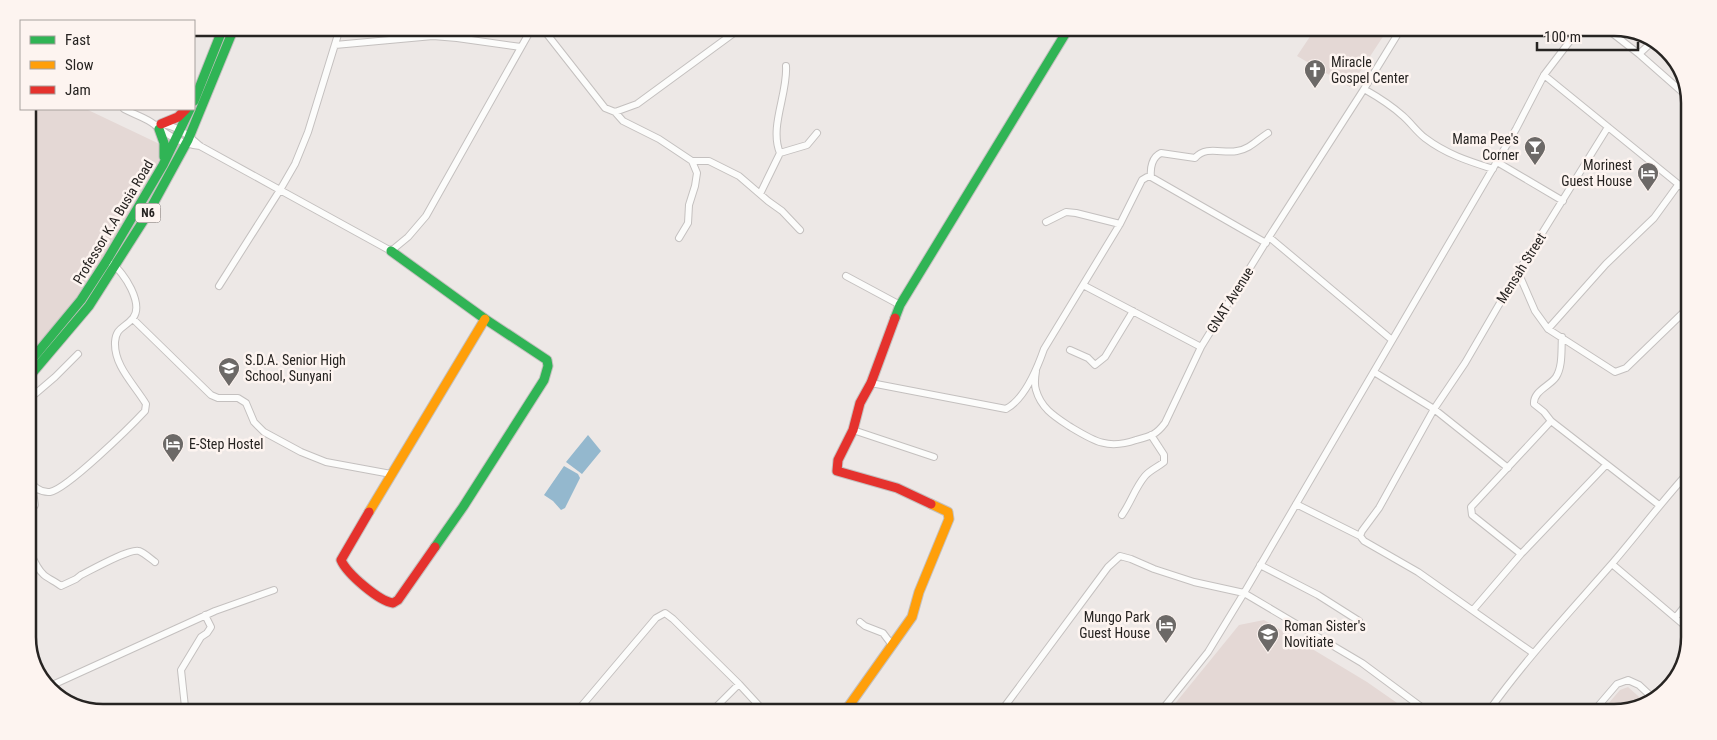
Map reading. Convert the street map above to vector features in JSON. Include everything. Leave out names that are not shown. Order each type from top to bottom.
[{"type":"street","points":[[195,98],[220,36]]},
{"type":"street","name":"Professor K.A Busia Road","points":[[36,369],[90,306],[147,215],[187,140],[231,36]]},
{"type":"street","points":[[219,286],[280,190],[294,164],[308,132],[338,36]]},
{"type":"street","points":[[335,44],[433,36],[521,47]]},
{"type":"street","points":[[391,251],[408,237],[426,216],[527,36]]},
{"type":"street","points":[[548,36],[605,108],[615,112],[623,121],[659,139],[692,161],[709,161],[739,176],[782,211],[800,230]]},
{"type":"street","points":[[615,112],[637,104],[730,36]]},
{"type":"street","points":[[850,704],[912,617],[919,592],[949,516],[948,512],[897,488],[837,471],[838,460],[853,430],[860,403],[871,383],[900,305],[1064,36]]},
{"type":"street","name":"GNAT Avenue","points":[[1151,436],[1156,434],[1165,423],[1201,347],[1397,36]]},
{"type":"street","points":[[1167,704],[1208,652],[1244,593],[1493,169],[1544,75],[1574,36]]},
{"type":"street","points":[[1616,36],[1679,89]]},
{"type":"street","points":[[1639,54],[1648,46]]},
{"type":"street","points":[[780,153],[776,145],[777,130],[782,90],[787,77],[786,66]]},
{"type":"street","points":[[1544,75],[1681,187]]},
{"type":"street","points":[[1364,89],[1390,104],[1424,138],[1442,150],[1462,160],[1493,169]]},
{"type":"street","points":[[126,110],[158,126],[175,138],[187,140],[200,146],[391,251],[485,319],[547,360],[548,366],[544,380],[463,507],[398,600],[390,603],[378,597],[343,565],[341,560],[485,319]]},
{"type":"street","points":[[158,126],[178,117],[188,110]]},
{"type":"street","name":"Professor K.A Busia Road","points":[[36,354],[81,300],[107,260],[163,165],[188,110]]},
{"type":"street","points":[[158,126],[179,129],[187,140]]},
{"type":"street","points":[[158,126],[164,143],[163,165]]},
{"type":"street","name":"Mensah Street","points":[[1360,536],[1379,508],[1434,409],[1465,363],[1518,272],[1608,127]]},
{"type":"street","points":[[760,194],[780,153],[807,145],[817,133]]},
{"type":"street","points":[[1151,177],[1152,163],[1156,156],[1161,153],[1195,158],[1199,153],[1212,150],[1237,152],[1252,147],[1268,133]]},
{"type":"street","points":[[680,238],[688,223],[689,205],[695,186],[696,173],[692,161]]},
{"type":"street","points":[[1497,162],[1563,201]]},
{"type":"street","points":[[871,383],[1006,409],[1014,405],[1036,371],[1044,349],[1120,224],[1142,180],[1146,177],[1151,177],[1267,240],[1392,340]]},
{"type":"street","points":[[1548,329],[1606,264],[1654,218],[1678,185]]},
{"type":"street","points":[[1046,222],[1066,212],[1120,224]]},
{"type":"street","points":[[36,487],[40,491],[50,492],[61,487],[108,447],[145,411],[146,404],[121,366],[115,341],[117,332],[133,319],[136,312],[133,292],[115,266],[107,260]]},
{"type":"street","points":[[1518,272],[1535,311],[1548,329],[1615,372],[1626,368],[1681,315]]},
{"type":"street","points":[[98,274],[107,279]]},
{"type":"street","points":[[846,276],[900,305]]},
{"type":"street","points":[[1083,285],[1201,347]]},
{"type":"street","points":[[1070,350],[1088,358],[1095,365],[1105,357],[1133,311]]},
{"type":"street","points":[[133,319],[210,395],[218,398],[238,398],[246,403],[254,422],[264,432],[301,452],[326,462],[391,474]]},
{"type":"street","points":[[1562,337],[1559,371],[1555,378],[1539,392],[1534,401],[1551,421],[1659,505]]},
{"type":"street","points":[[36,393],[78,354]]},
{"type":"street","points":[[1036,371],[1035,388],[1047,412],[1092,440],[1107,445],[1124,444],[1151,436],[1164,455],[1164,462],[1143,478],[1122,514]]},
{"type":"street","points":[[1374,372],[1434,409],[1508,468]]},
{"type":"street","points":[[1520,554],[1472,515],[1470,511],[1551,421]]},
{"type":"street","points":[[853,430],[934,457]]},
{"type":"street","points":[[1473,610],[1520,554],[1606,465]]},
{"type":"street","points":[[1494,704],[1533,652],[1612,564],[1659,505],[1681,481]]},
{"type":"street","points":[[1296,504],[1360,536],[1364,541],[1418,572],[1533,652]]},
{"type":"street","points":[[36,563],[46,577],[61,586],[118,556],[134,551],[139,551],[155,562]]},
{"type":"street","points":[[1006,704],[1108,567],[1120,556],[1194,582],[1244,593],[1362,664],[1417,704]]},
{"type":"street","points":[[1612,564],[1681,622]]},
{"type":"street","points":[[1260,565],[1318,595],[1359,621]]},
{"type":"street","points":[[56,684],[205,616],[274,590]]},
{"type":"street","points":[[1676,617],[1681,611]]},
{"type":"street","points":[[583,704],[656,618],[665,613],[757,704]]},
{"type":"street","points":[[185,704],[181,670],[201,637],[207,633],[211,626],[205,616]]},
{"type":"street","points":[[860,622],[883,633],[892,645]]},
{"type":"street","points":[[1600,704],[1617,684],[1628,680],[1639,685],[1649,694]]},
{"type":"street","points":[[719,704],[739,684]]},
{"type":"shaded area","points":[[1310,36],[1383,36],[1350,87],[1297,56]]},
{"type":"shaded area","points":[[36,110],[88,110],[168,148],[83,291],[36,353]]},
{"type":"shaded area","name":"Roman Sister's Novitiate","points":[[1264,620],[1367,682],[1399,704],[1175,704],[1239,625]]},
{"type":"shaded area","points":[[1628,687],[1640,698],[1623,703],[1608,704],[1620,690]]},
{"type":"water","points":[[588,435],[601,451],[582,474],[566,462]]},
{"type":"water","points":[[564,466],[578,474],[580,478],[565,508],[561,510],[544,495]]},
{"type":"traffic: fast","points":[[195,98],[220,36]]},
{"type":"traffic: fast","points":[[36,369],[89,306],[147,215],[188,140],[231,36]]},
{"type":"traffic: fast","points":[[895,318],[900,305],[1064,36]]},
{"type":"traffic: fast","points":[[36,354],[81,300],[107,260],[163,165],[190,110]]},
{"type":"traffic: fast","points":[[159,129],[164,143],[164,157]]},
{"type":"traffic: fast","points":[[391,251],[485,319],[547,360],[548,366],[544,380],[463,507],[435,547]]},
{"type":"traffic: slow","points":[[369,512],[485,319]]},
{"type":"traffic: slow","points":[[850,704],[912,617],[919,592],[949,519],[948,512],[931,504]]},
{"type":"traffic: jam","points":[[161,124],[178,117],[185,110]]},
{"type":"traffic: jam","points":[[895,318],[871,383],[860,403],[853,430],[838,460],[837,471],[897,488],[931,504]]},
{"type":"traffic: jam","points":[[369,512],[341,560],[356,579],[387,601],[393,603],[398,600],[435,547]]},
{"type":"place","name":"Miracle Gospel Center","points":[[1315,89]]},
{"type":"place","name":"Mama Pee's Corner","points":[[1535,166]]},
{"type":"place","name":"Morinest Guest House","points":[[1648,192]]},
{"type":"place","name":"S.D.A. Senior High School, Sunyani","points":[[229,387]]},
{"type":"place","name":"E-Step Hostel","points":[[173,463]]},
{"type":"place","name":"Mungo Park Guest House","points":[[1166,644]]},
{"type":"place","name":"Roman Sister's Novitiate","points":[[1268,653]]}]
